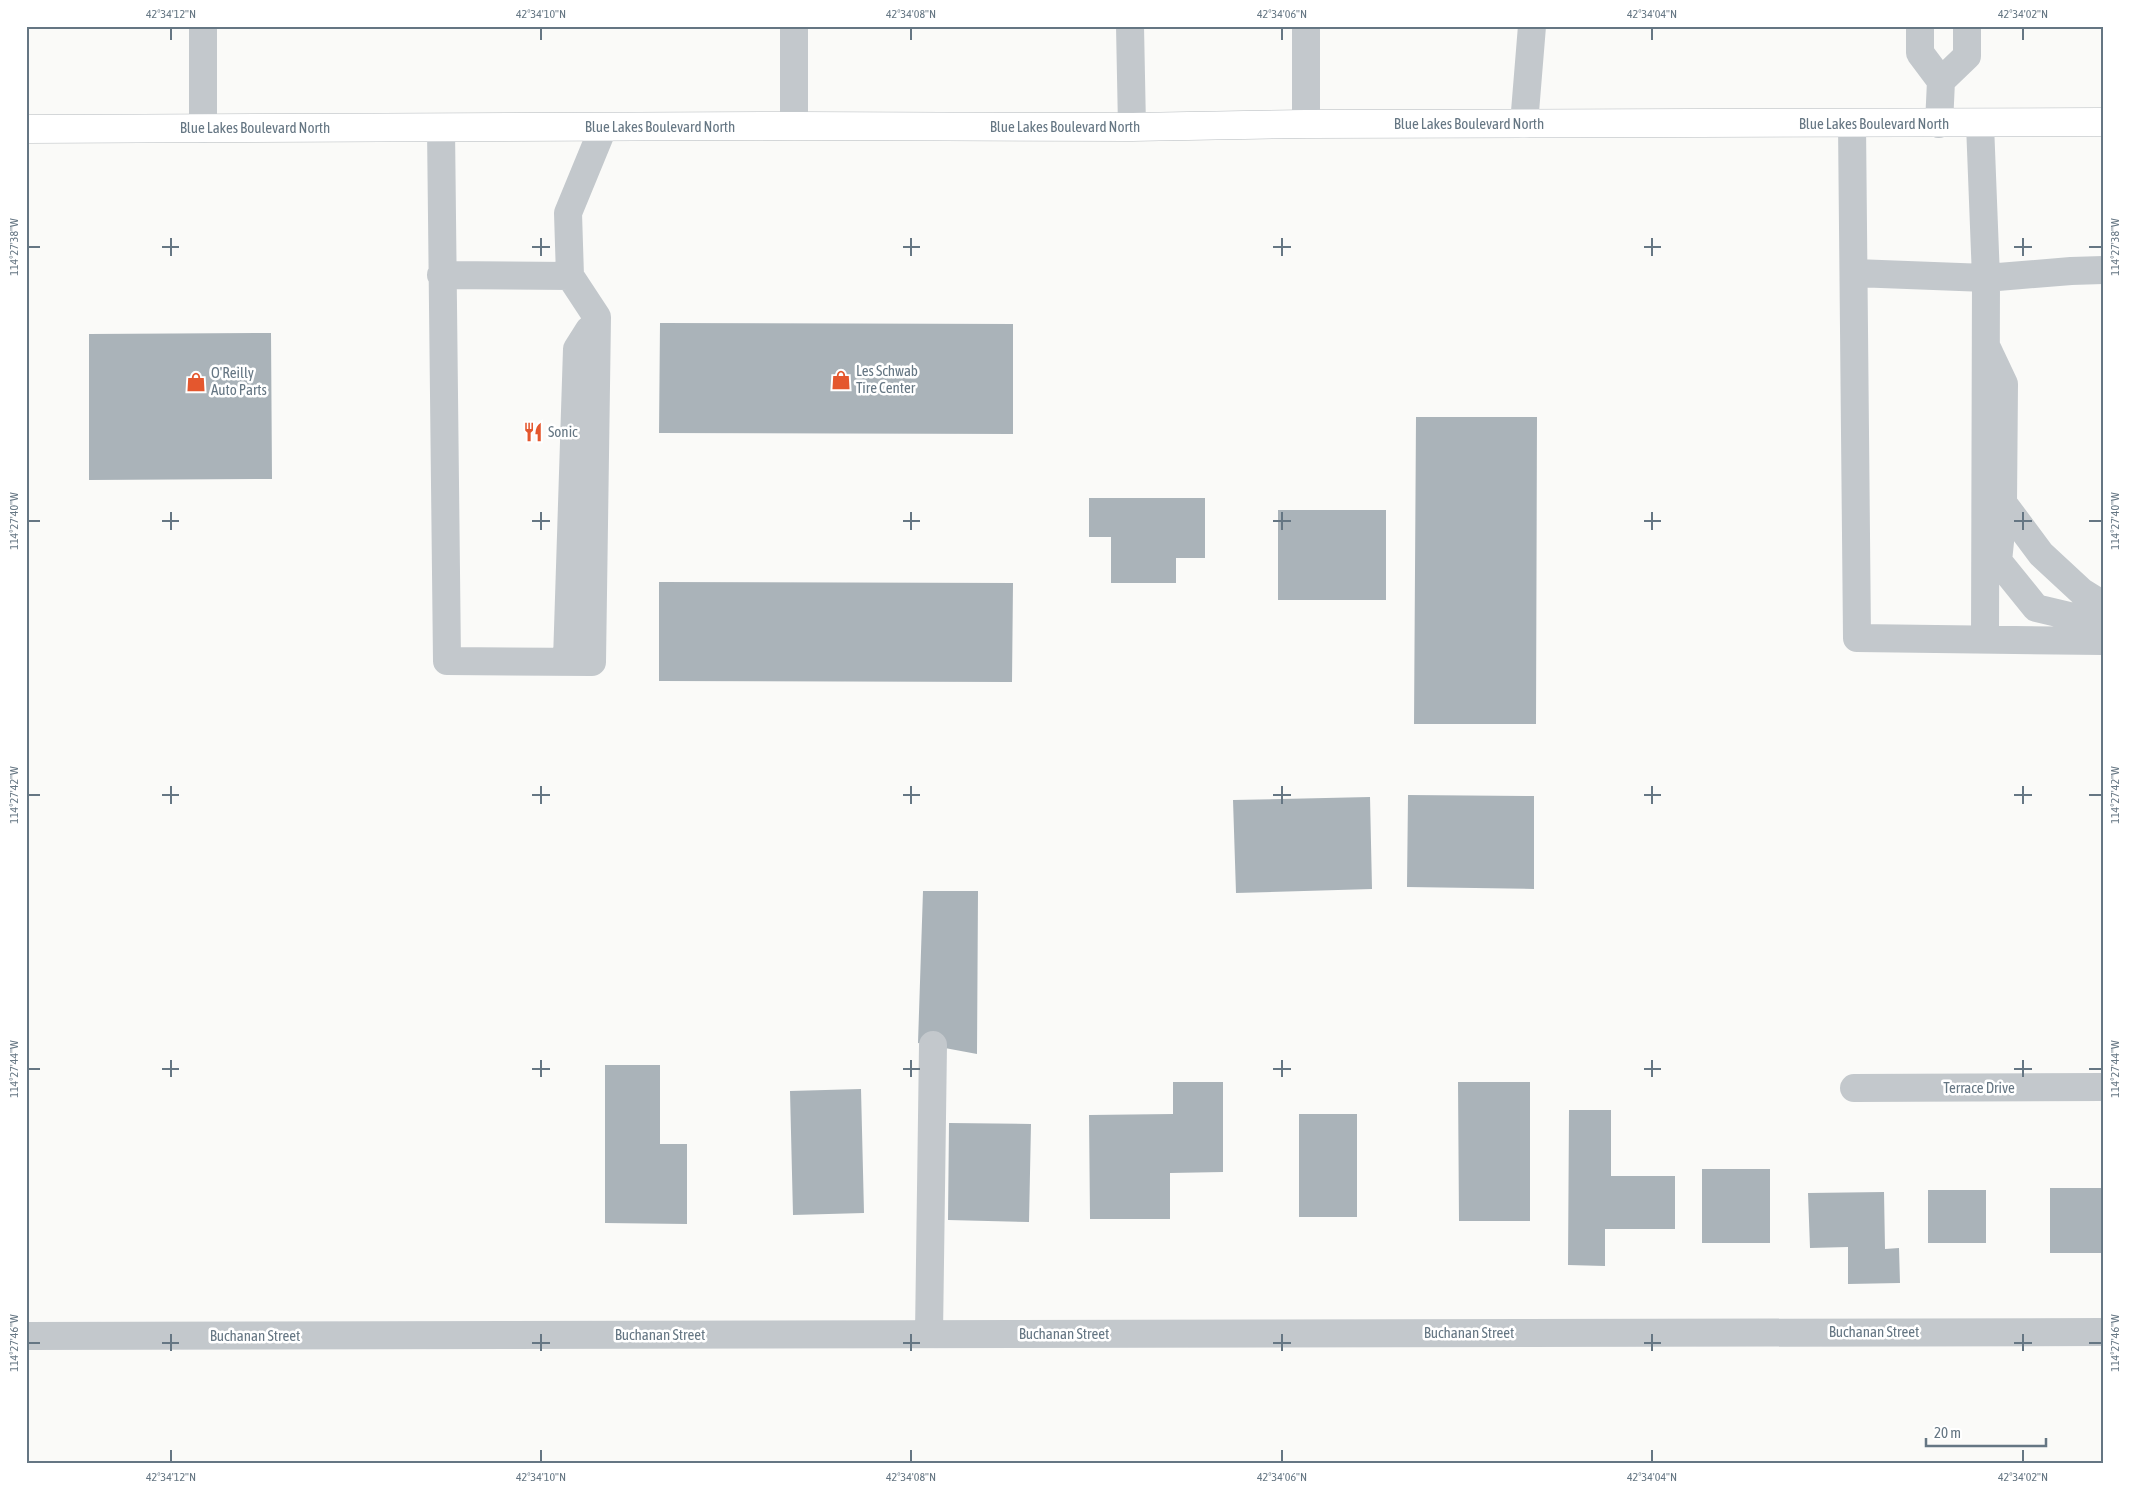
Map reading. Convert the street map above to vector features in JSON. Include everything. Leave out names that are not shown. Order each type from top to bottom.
[{"type":"main road","name":"Blue Lakes Boulevard North","points":[[26,129],[794,126],[1132,127],[1306,124],[1980,124],[2103,122]]},
{"type":"street","points":[[202,129],[203,26]]},
{"type":"street","points":[[794,26],[794,126]]},
{"type":"street","points":[[1130,26],[1132,127]]},
{"type":"street","points":[[1306,26],[1306,124]]},
{"type":"street","points":[[1524,124],[1532,26]]},
{"type":"street","points":[[1920,26],[1920,53],[1941,81],[1939,124]]},
{"type":"street","points":[[1941,81],[1967,56],[1967,26]]},
{"type":"street","points":[[1852,124],[1855,272],[1857,638],[2103,641]]},
{"type":"street","points":[[1980,124],[1986,278],[1984,342],[1985,639]]},
{"type":"street","points":[[441,128],[441,275],[447,661],[567,660],[592,662],[597,317],[570,276],[568,213],[603,128]]},
{"type":"street","points":[[1855,272],[1986,278],[2103,270]]},
{"type":"street","points":[[441,275],[570,276]]},
{"type":"street","points":[[1984,342],[2004,384],[2003,503],[1998,561],[2036,608],[2074,617],[2090,618],[2103,609]]},
{"type":"street","points":[[2003,503],[2041,554],[2082,592],[2103,605]]},
{"type":"street","points":[[929,1334],[933,1045]]},
{"type":"street","name":"Terrace Drive","points":[[1854,1088],[2103,1087]]},
{"type":"street","name":"Buchanan Street","points":[[26,1336],[2103,1332]]},
{"type":"building","points":[[660,323],[1013,324],[1013,434],[659,433]]},
{"type":"building","points":[[271,333],[272,479],[89,480],[89,334]]},
{"type":"building","points":[[1416,417],[1537,417],[1536,724],[1414,724]]},
{"type":"building","points":[[1089,498],[1205,498],[1205,558],[1176,558],[1176,583],[1111,583],[1111,537],[1089,537]]},
{"type":"building","points":[[1278,510],[1386,510],[1386,600],[1278,600]]},
{"type":"building","points":[[659,582],[1013,583],[1012,682],[659,681]]},
{"type":"building","points":[[1408,795],[1534,796],[1534,889],[1407,887]]},
{"type":"building","points":[[1370,797],[1372,889],[1236,893],[1233,800]]},
{"type":"building","points":[[923,891],[978,891],[977,1054],[918,1043]]},
{"type":"building","points":[[605,1065],[660,1065],[660,1144],[687,1144],[687,1224],[605,1223]]},
{"type":"building","points":[[1173,1082],[1223,1082],[1223,1172],[1170,1173],[1170,1219],[1090,1219],[1089,1115],[1173,1114]]},
{"type":"building","points":[[1458,1082],[1530,1082],[1530,1221],[1459,1221]]},
{"type":"building","points":[[861,1089],[864,1213],[793,1215],[790,1091]]},
{"type":"building","points":[[1569,1110],[1611,1110],[1611,1176],[1675,1176],[1675,1229],[1605,1229],[1605,1266],[1568,1265]]},
{"type":"building","points":[[1299,1114],[1357,1114],[1357,1217],[1299,1217]]},
{"type":"building","points":[[949,1123],[1031,1124],[1029,1222],[948,1220]]},
{"type":"building","points":[[1702,1169],[1770,1169],[1770,1243],[1702,1243]]},
{"type":"building","points":[[2050,1188],[2103,1188],[2103,1253],[2050,1253]]},
{"type":"building","points":[[1928,1190],[1986,1190],[1986,1243],[1928,1243]]},
{"type":"building","points":[[1884,1192],[1885,1249],[1899,1248],[1900,1283],[1848,1284],[1848,1247],[1810,1248],[1808,1193]]},
{"type":"place","name":"Les Schwab Tire Center","points":[[841,380]]},
{"type":"place","name":"O'Reilly Auto Parts","points":[[196,382]]},
{"type":"place","name":"Sonic","points":[[533,432]]}]
